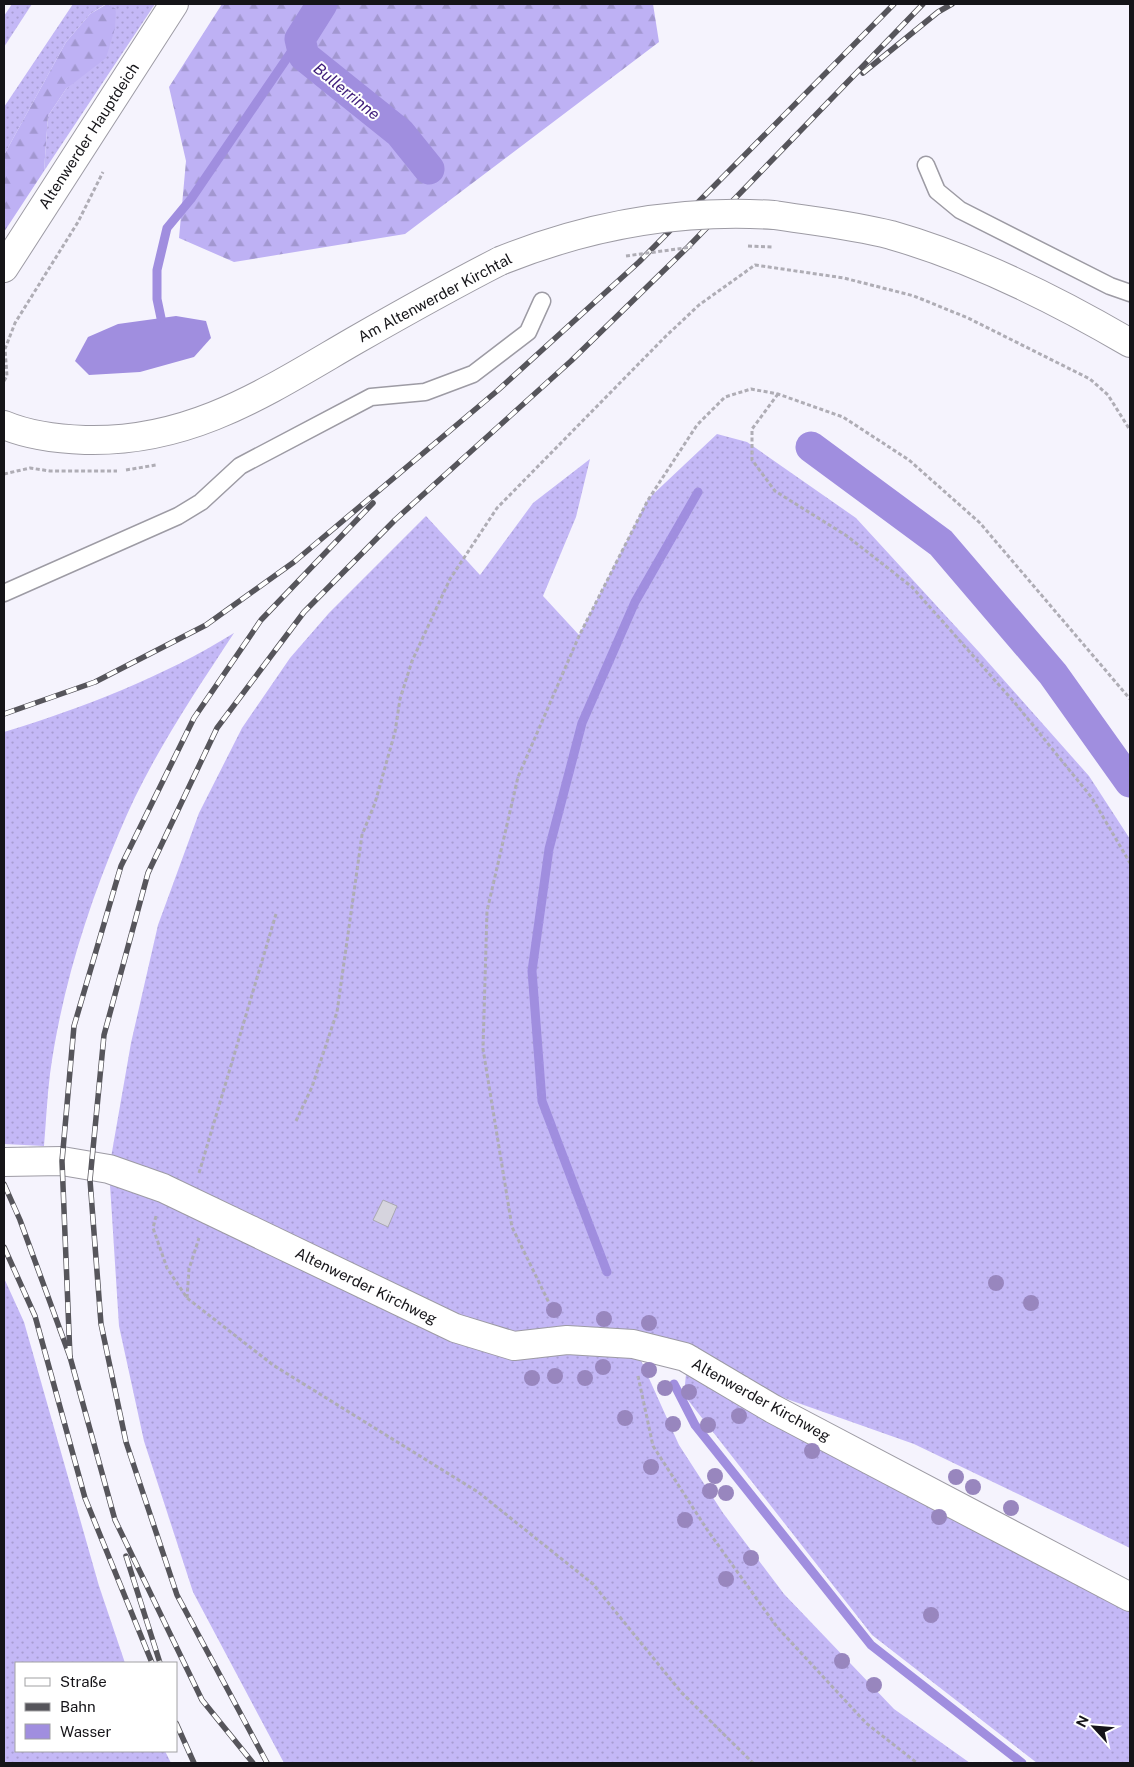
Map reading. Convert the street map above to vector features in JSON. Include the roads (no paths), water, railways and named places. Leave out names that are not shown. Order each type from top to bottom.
[{"type":"street","name":"Altenwerder Hauptdeich","points":[[4,268],[174,4]]},
{"type":"street","name":"Am Altenwerder Kirchtal","points":[[4,425],[27,434],[52,438],[102,440],[142,437],[214,418],[257,397],[435,295],[500,261],[566,236],[613,225],[708,214],[774,215],[841,224],[930,247],[1038,292],[1130,343]]},
{"type":"street","name":"Altenwerder Kirchweg","points":[[4,1162],[72,1163],[109,1169],[163,1188],[455,1328],[514,1346],[567,1340],[633,1344],[685,1357],[773,1409],[1130,1596]]},
{"type":"lane","points":[[926,165],[937,191],[960,210],[1110,286],[1130,293]]},
{"type":"lane","points":[[4,594],[178,516],[201,502],[240,466],[371,397],[425,392],[473,374],[528,332],[542,301]]},
{"type":"water","points":[[176,316],[206,321],[211,338],[194,357],[140,372],[89,375],[75,361],[88,337],[118,324]]},
{"type":"waterway","name":"Bullerrinne","points":[[322,4],[300,39],[304,56],[400,133],[429,169]]},
{"type":"waterway","points":[[161,318],[157,299],[157,270],[167,228],[191,199],[300,39]]},
{"type":"waterway","points":[[811,447],[941,543],[1053,674],[1130,782]]},
{"type":"waterway","points":[[607,1272],[542,1101],[532,971],[549,849],[582,723],[635,602],[698,492]]},
{"type":"waterway","points":[[674,1384],[695,1425],[871,1645],[1022,1763]]},
{"type":"railway","points":[[4,714],[95,682],[206,625],[294,562],[497,391],[639,262],[894,4]]},
{"type":"railway","points":[[267,1763],[177,1595],[126,1442],[101,1324],[90,1180],[104,1035],[148,873],[217,728],[304,612],[395,520],[571,361],[689,246],[923,4]]},
{"type":"railway","points":[[863,73],[938,12],[952,4]]},
{"type":"railway","points":[[70,1357],[62,1161],[74,1026],[121,866],[194,718],[261,620],[373,503]]},
{"type":"railway","points":[[4,1184],[20,1220],[70,1357],[115,1520],[202,1700],[253,1763]]},
{"type":"railway","points":[[4,1247],[35,1316],[85,1498],[152,1662]]},
{"type":"railway","points":[[126,1556],[160,1662]]},
{"type":"railway","points":[[178,1727],[194,1763]]}]
